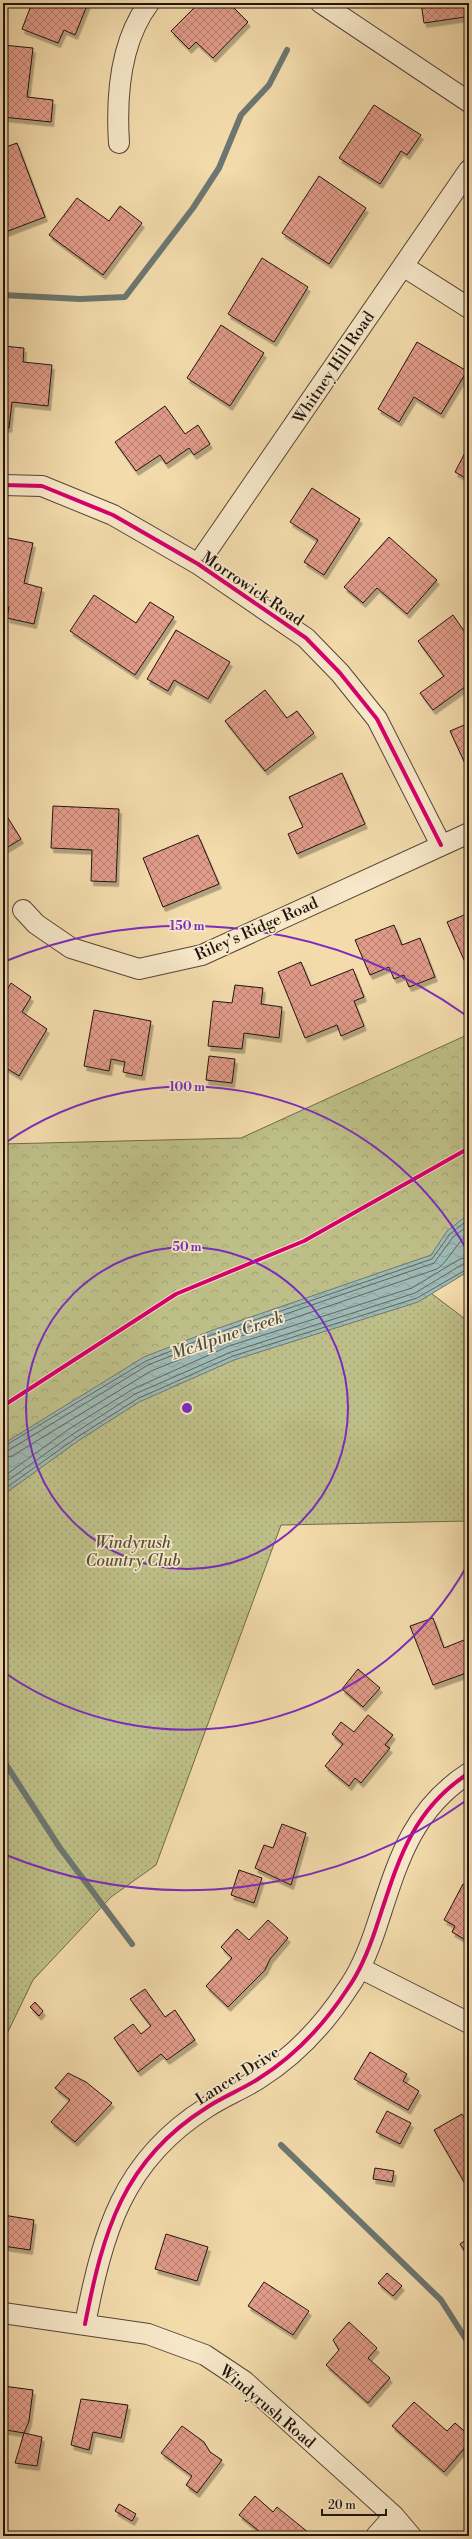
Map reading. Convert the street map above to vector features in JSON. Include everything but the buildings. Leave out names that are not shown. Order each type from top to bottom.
[{"type":"street","points":[[118,143],[117,114],[124,63],[136,20],[149,3]]},
{"type":"street","points":[[321,3],[469,102]]},
{"type":"street","name":"Whitney Hill Road","points":[[198,564],[469,170]]},
{"type":"street","points":[[403,266],[469,308]]},
{"type":"street","name":"Morrowick Road","points":[[3,484],[42,486],[78,499],[113,515],[198,564],[306,638],[340,673],[378,719],[441,845]]},
{"type":"street","name":"Riley's Ridge Road","points":[[23,910],[36,924],[71,948],[139,969],[202,955],[469,833]]},
{"type":"street","name":"Lancer Drive","points":[[86,2324],[103,2241],[118,2205],[150,2156],[175,2130],[205,2108],[257,2080],[291,2055],[326,2020],[360,1968],[401,1854],[415,1827],[433,1802],[469,1773]]},
{"type":"street","points":[[360,1968],[469,2023]]},
{"type":"street","name":"Windyrush Road","points":[[3,2313],[148,2334],[187,2347],[222,2366],[244,2381],[394,2516],[411,2536]]},
{"type":"street","points":[[376,2536],[394,2516]]},
{"type":"green space","points":[[469,1034],[469,1250],[3,1479],[3,1144],[241,1138]]},
{"type":"green space","name":"Windyrush Country Club","points":[[419,1284],[469,1322],[469,1521],[281,1525],[156,1865],[111,1897],[33,1980],[3,2042],[3,1479],[128,1394]]},
{"type":"water","name":"McAlpine Creek","points":[[469,1214],[469,1271],[418,1302],[234,1360],[139,1402],[78,1441],[3,1495],[3,1444],[144,1357],[213,1330],[431,1255],[447,1231]]},
{"type":"waterway","points":[[3,295],[80,299],[125,297],[193,208],[219,168],[241,115],[269,85],[287,50]]},
{"type":"waterway","points":[[3,1760],[60,1848],[132,1944]]},
{"type":"waterway","points":[[281,2145],[441,2300],[469,2344]]},
{"type":"cycle path","points":[[3,485],[42,486],[113,515],[198,564],[306,638],[340,673],[377,719],[441,845]]},
{"type":"cycle path","points":[[3,1406],[176,1294],[304,1241],[469,1148]]},
{"type":"cycle path","points":[[85,2324],[100,2259],[109,2230],[121,2202],[136,2176],[154,2151],[177,2129],[212,2104],[252,2083],[272,2070],[308,2039],[329,2015],[353,1981],[364,1959],[399,1861],[408,1841],[419,1822],[433,1804],[449,1788],[469,1773]]}]
